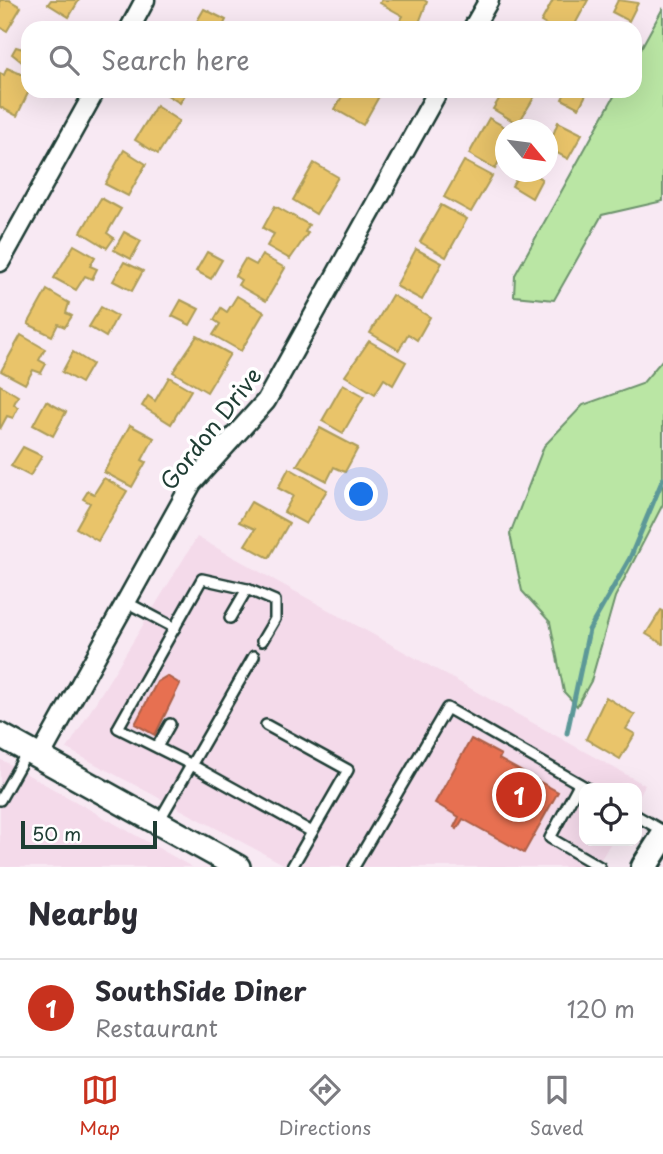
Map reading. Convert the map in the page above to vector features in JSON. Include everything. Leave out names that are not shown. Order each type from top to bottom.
[{"type":"main road","points":[[644,867],[663,837]]},
{"type":"street","points":[[134,21],[145,0]]},
{"type":"street","points":[[477,21],[489,0]]},
{"type":"street","points":[[0,262],[91,98]]},
{"type":"street","name":"Gordon Drive","points":[[34,754],[126,602],[192,483],[266,401],[434,98]]},
{"type":"street","points":[[0,735],[238,867]]},
{"type":"lane","points":[[262,641],[275,619],[275,601],[247,589],[202,579],[118,728],[190,764],[312,832]]},
{"type":"lane","points":[[230,618],[247,589]]},
{"type":"lane","points":[[126,602],[174,628]]},
{"type":"lane","points":[[158,822],[254,656]]},
{"type":"lane","points":[[354,867],[447,708],[579,784]]},
{"type":"lane","points":[[157,747],[170,724]]},
{"type":"lane","points":[[266,725],[348,770],[292,867]]},
{"type":"lane","points":[[0,800],[34,754]]},
{"type":"lane","points":[[579,792],[550,838],[600,867]]},
{"type":"lane","points":[[642,819],[663,831]]},
{"type":"shaded area","points":[[197,537],[641,783],[579,783],[579,846],[609,846],[596,867],[289,867],[67,749]]},
{"type":"shaded area","points":[[0,759],[192,867],[0,867]]},
{"type":"green space","points":[[663,8],[663,201],[602,215],[554,300],[514,296],[515,275],[613,98],[642,98],[642,46]]},
{"type":"green space","points":[[663,359],[663,504],[615,597],[591,681],[577,706],[564,692],[550,622],[522,591],[510,534],[544,446],[583,405],[642,384]]},
{"type":"building: Homes","points":[[0,0],[9,0],[21,7],[7,31],[0,27]]},
{"type":"building: Homes","points":[[51,0],[79,0],[69,17],[48,4]]},
{"type":"building: Homes","points":[[382,0],[427,2],[420,21],[400,21],[403,16],[380,3]]},
{"type":"building: Homes","points":[[553,0],[588,0],[577,21],[542,21]]},
{"type":"building: Homes","points":[[618,0],[638,3],[629,21],[612,12]]},
{"type":"building: Homes","points":[[204,9],[226,20],[226,21],[197,21]]},
{"type":"building: Homes","points":[[16,47],[21,48],[21,61],[12,54]]},
{"type":"building: Homes","points":[[7,68],[21,74],[21,98],[26,98],[17,116],[0,107],[0,73],[4,75]]},
{"type":"building: Homes","points":[[341,98],[378,98],[363,125],[335,109]]},
{"type":"building: Homes","points":[[500,98],[534,98],[521,119],[510,119],[493,109]]},
{"type":"building: Homes","points":[[562,98],[584,98],[579,108]]},
{"type":"building: Homes","points":[[156,106],[179,121],[158,154],[135,140]]},
{"type":"building: Homes","points":[[489,118],[495,121],[495,169],[469,154]]},
{"type":"building: Homes","points":[[558,122],[582,134],[568,159],[558,154]]},
{"type":"building: Homes","points":[[124,150],[146,164],[128,196],[105,184]]},
{"type":"building: Homes","points":[[464,161],[492,176],[471,212],[444,197]]},
{"type":"building: Homes","points":[[314,163],[338,177],[316,214],[293,200]]},
{"type":"building: Homes","points":[[514,182],[540,182],[532,198],[512,186]]},
{"type":"building: Homes","points":[[101,198],[121,209],[107,233],[114,238],[107,248],[81,232]]},
{"type":"building: Homes","points":[[441,205],[467,219],[446,257],[420,242]]},
{"type":"building: Homes","points":[[275,206],[309,225],[305,232],[308,233],[290,259],[267,246],[274,234],[263,228]]},
{"type":"building: Homes","points":[[124,232],[141,241],[131,259],[114,250]]},
{"type":"building: Homes","points":[[74,245],[95,257],[90,266],[97,269],[92,279],[85,276],[76,290],[54,278]]},
{"type":"building: Homes","points":[[416,249],[442,263],[422,300],[396,286]]},
{"type":"building: Homes","points":[[207,252],[222,260],[211,279],[196,271]]},
{"type":"building: Homes","points":[[262,255],[285,268],[266,301],[238,285],[241,280],[235,276],[245,259],[256,265]]},
{"type":"building: Homes","points":[[124,262],[143,271],[132,291],[113,281]]},
{"type":"building: Homes","points":[[47,290],[69,303],[66,313],[72,316],[65,327],[58,324],[52,336],[28,324]]},
{"type":"building: Homes","points":[[392,295],[430,317],[417,340],[408,334],[399,350],[370,333]]},
{"type":"building: Homes","points":[[237,296],[264,312],[241,351],[213,335],[220,324],[214,320],[221,308],[227,312]]},
{"type":"building: Homes","points":[[181,300],[199,309],[190,325],[172,316]]},
{"type":"building: Homes","points":[[101,307],[117,316],[106,337],[89,327]]},
{"type":"building: Homes","points":[[21,335],[45,349],[39,360],[46,364],[41,373],[33,370],[25,384],[1,371]]},
{"type":"building: Homes","points":[[197,336],[230,354],[207,392],[173,372]]},
{"type":"building: Homes","points":[[369,341],[406,362],[393,385],[384,379],[375,394],[345,376]]},
{"type":"building: Homes","points":[[73,352],[92,364],[81,383],[62,372]]},
{"type":"building: Homes","points":[[169,377],[191,390],[171,424],[142,406],[148,396],[155,401]]},
{"type":"building: Homes","points":[[343,384],[364,396],[343,433],[322,421]]},
{"type":"building: Homes","points":[[0,385],[18,396],[14,404],[18,408],[13,418],[7,416],[0,429]]},
{"type":"building: Homes","points":[[46,401],[66,412],[53,436],[33,425]]},
{"type":"building: Homes","points":[[130,425],[154,438],[142,460],[146,462],[132,487],[104,472]]},
{"type":"building: Homes","points":[[320,428],[358,448],[345,472],[334,467],[327,481],[297,465]]},
{"type":"building: Homes","points":[[23,447],[42,456],[30,476],[11,466]]},
{"type":"building: Homes","points":[[289,468],[327,490],[306,524],[284,512],[293,496],[278,488]]},
{"type":"building: Homes","points":[[104,478],[127,491],[98,541],[76,528],[90,503],[83,499],[88,491],[94,494]]},
{"type":"building: Homes","points":[[251,502],[289,523],[269,558],[245,545],[255,529],[239,522]]},
{"type":"building: Homes","points":[[661,610],[663,611],[663,644],[646,634]]},
{"type":"building: Homes","points":[[606,697],[635,715],[626,729],[635,734],[620,759],[586,739]]},
{"type":"building: Shops","points":[[167,676],[180,684],[155,735],[135,724],[157,682]]},
{"type":"building: Shops","points":[[471,739],[501,755],[499,759],[558,792],[524,853],[463,819],[457,829],[454,827],[459,817],[435,803]]},
{"type":"waterway","points":[[567,733],[589,630],[630,558],[663,479]]},
{"type":"place","name":"SouthSide Diner","points":[[519,795]]}]
